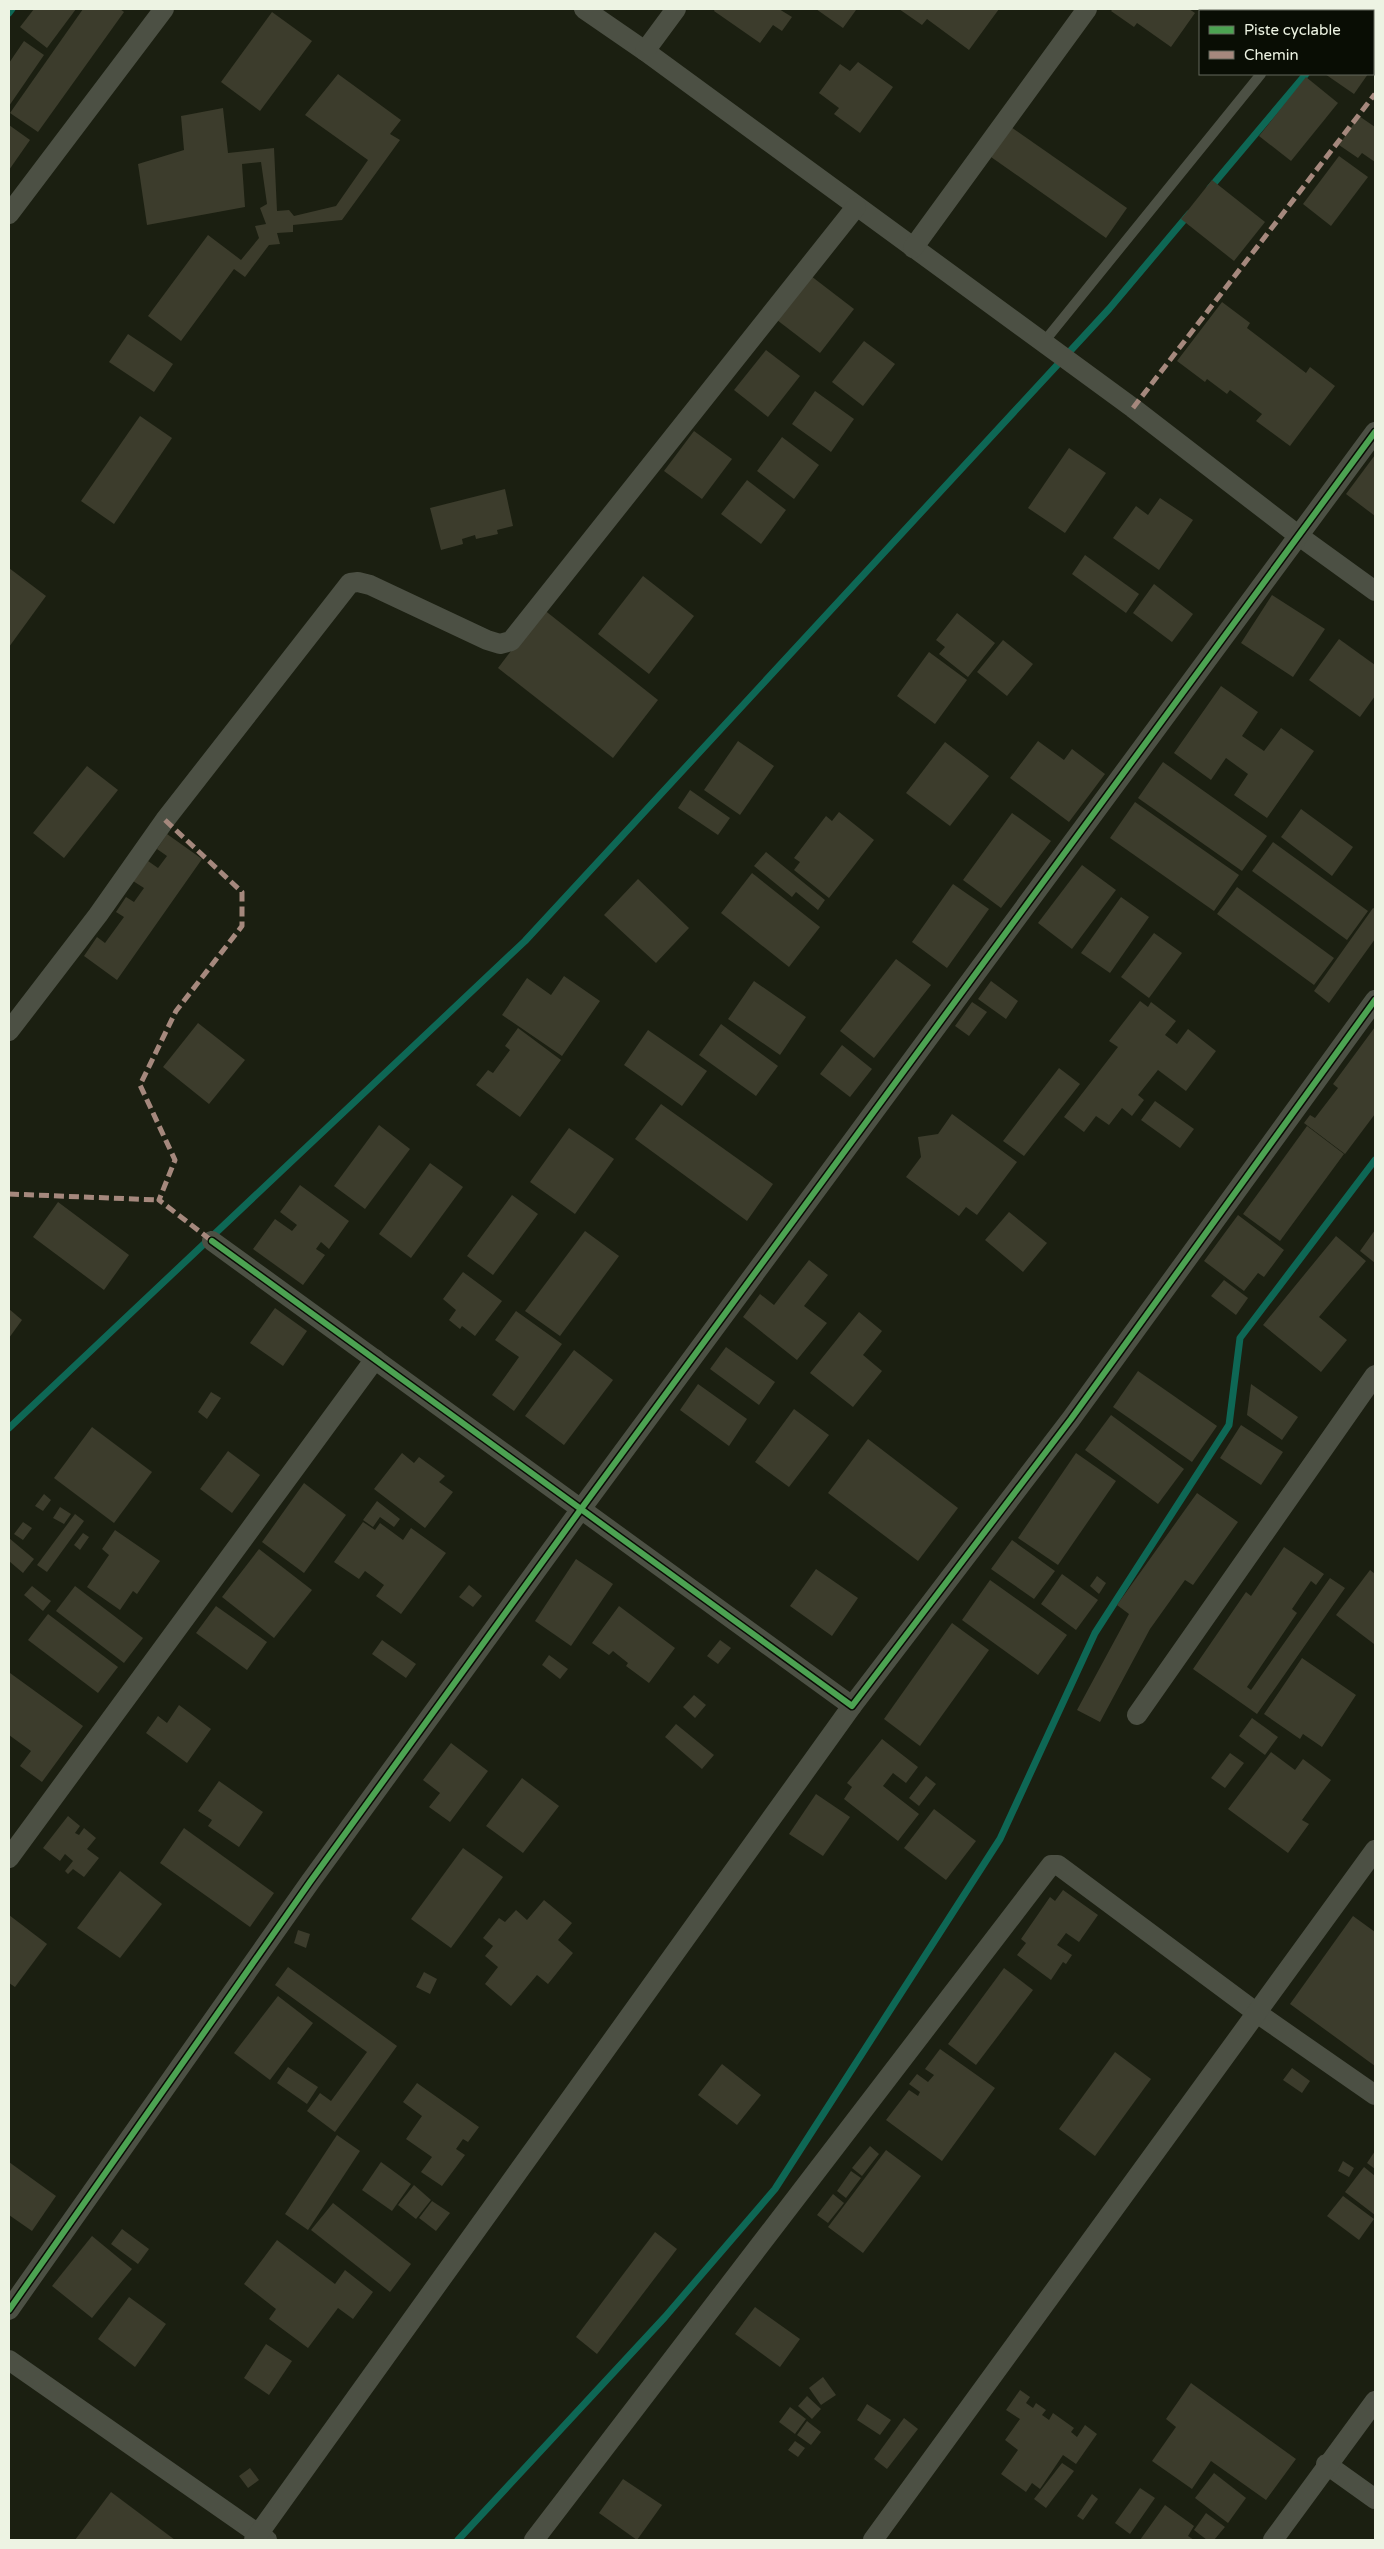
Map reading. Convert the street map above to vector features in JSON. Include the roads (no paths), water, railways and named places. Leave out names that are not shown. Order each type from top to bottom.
[{"type":"street","points":[[9,214],[164,9]]},
{"type":"street","points":[[584,9],[645,51],[1133,408],[1375,592]]},
{"type":"street","points":[[645,51],[676,9]]},
{"type":"street","points":[[912,248],[1087,9]]},
{"type":"street","points":[[9,1031],[98,915],[165,820],[350,583],[358,582],[370,585],[487,640],[500,644],[511,641],[856,207]]},
{"type":"street","points":[[9,2310],[310,1882],[581,1509],[1375,432]]},
{"type":"street","points":[[9,2360],[260,2538],[852,1706],[1071,1419],[1375,1000]]},
{"type":"street","points":[[212,1241],[852,1706]]},
{"type":"street","points":[[9,1858],[375,1359]]},
{"type":"street","points":[[1137,1715],[1375,1375]]},
{"type":"street","points":[[874,2540],[1375,1850]]},
{"type":"street","points":[[534,2540],[1050,1865],[1058,1865],[1257,2013],[1375,2095]]},
{"type":"street","points":[[1272,2540],[1326,2464],[1375,2401]]},
{"type":"street","points":[[1326,2464],[1375,2498]]},
{"type":"lane","points":[[1043,343],[1260,75]]},
{"type":"waterway","points":[[9,13],[12,9]]},
{"type":"waterway","points":[[1210,188],[1305,75]]},
{"type":"waterway","points":[[9,1428],[525,941],[1109,309],[1189,214]]},
{"type":"waterway","points":[[458,2540],[665,2317],[775,2189],[1000,1839],[1095,1633],[1229,1425],[1240,1338],[1375,1160]]}]
